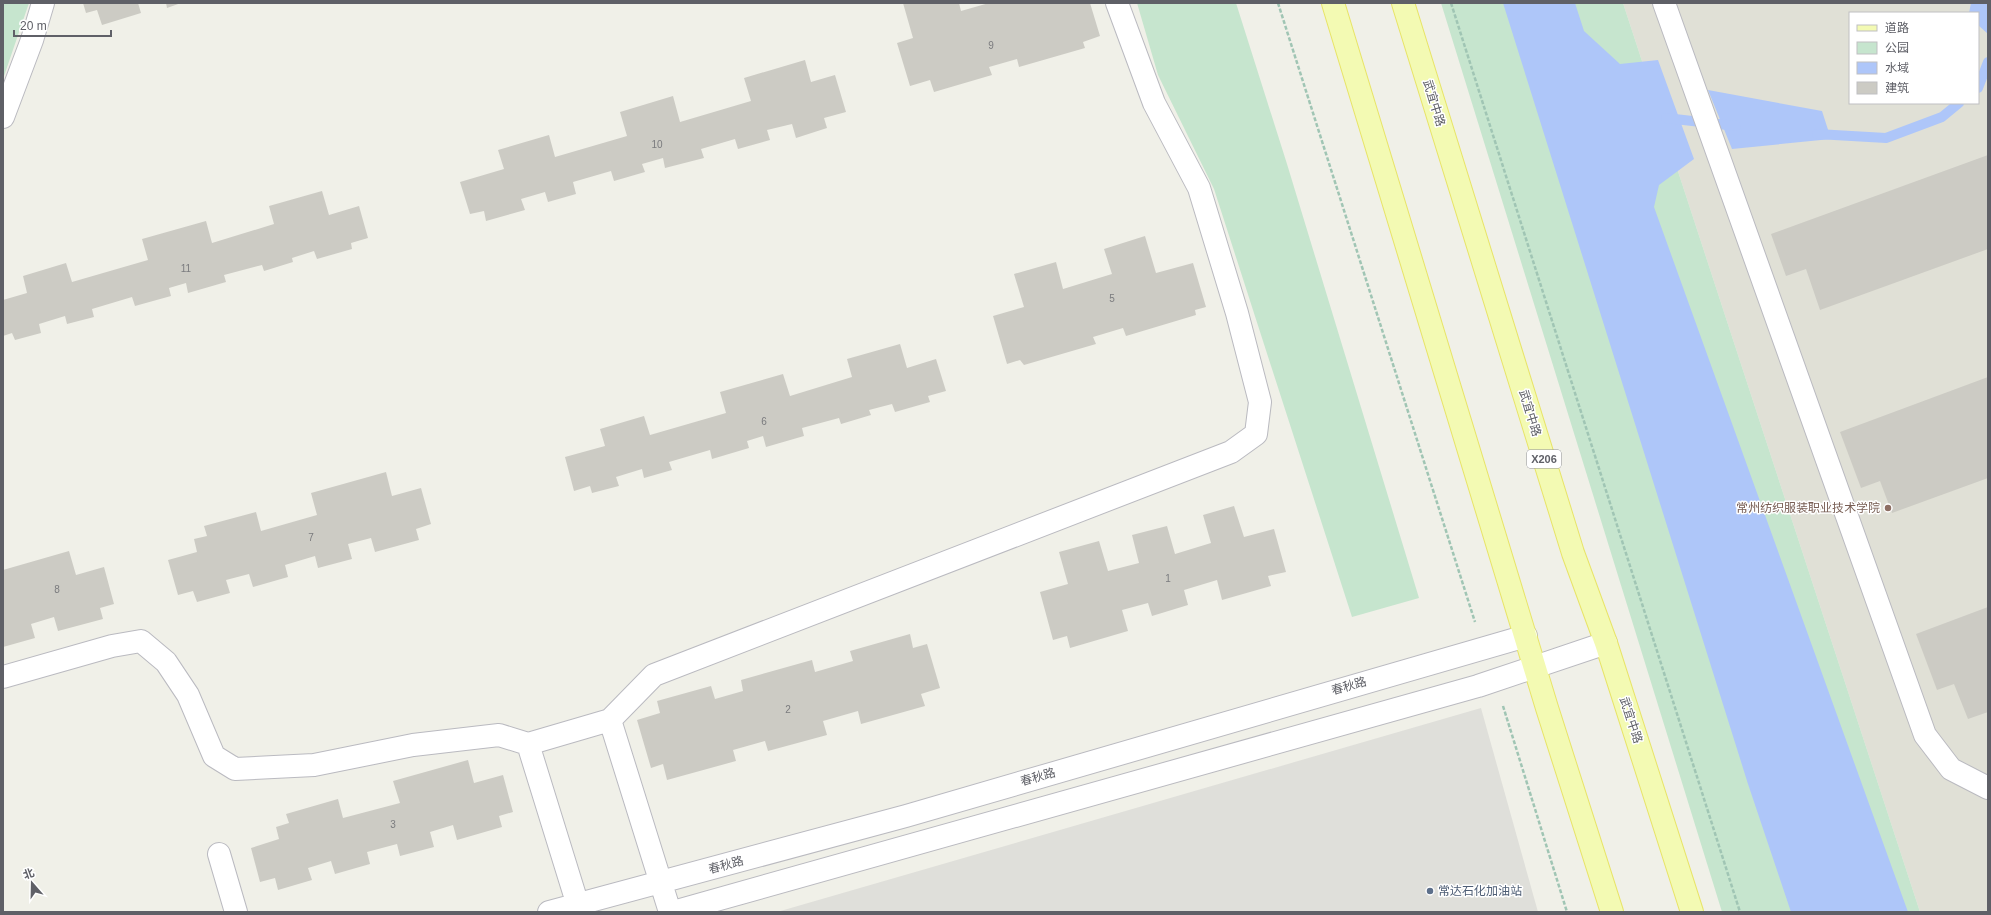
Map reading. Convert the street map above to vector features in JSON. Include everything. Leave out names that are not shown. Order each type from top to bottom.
[{"type":"main road","points":[[1333,3],[1534,666],[1612,912]]},
{"type":"main road","name":"武宜中路","points":[[1403,3],[1573,553],[1606,643],[1692,912]]},
{"type":"street","points":[[3,117],[32,40],[43,3]]},
{"type":"street","points":[[3,677],[112,646],[141,641],[166,662],[188,695],[214,756],[235,769],[314,765],[412,745],[499,736],[528,744],[610,720],[654,675],[1231,452],[1256,434],[1260,402],[1237,313],[1199,188],[1154,103],[1117,3]]},
{"type":"street","points":[[1664,3],[1719,161],[1925,735],[1951,769],[1988,788]]},
{"type":"street","name":"春秋路","points":[[549,912],[579,908],[660,882],[906,816],[1526,636]]},
{"type":"street","points":[[674,912],[1495,680],[1606,643]]},
{"type":"street","points":[[610,720],[670,912]]},
{"type":"street","points":[[528,744],[579,908]]},
{"type":"street","points":[[219,854],[236,912]]},
{"type":"path","points":[[1278,3],[1484,647]]},
{"type":"path","points":[[1451,3],[1740,912]]},
{"type":"path","points":[[1495,680],[1567,912]]},
{"type":"shaded area","name":"常州纺织服装职业技术学院","points":[[1623,3],[1988,3],[1988,912],[1920,912]]},
{"type":"shaded area","points":[[1481,708],[1538,912],[777,912],[1412,728]]},
{"type":"green space","points":[[3,3],[29,3],[3,79]]},
{"type":"green space","points":[[1137,3],[1236,3],[1287,164],[1419,598],[1352,617],[1214,189],[1158,75]]},
{"type":"green space","points":[[1441,3],[1623,3],[1920,912],[1722,912]]},
{"type":"water","points":[[1503,3],[1575,3],[1584,31],[1620,64],[1658,60],[1694,159],[1659,185],[1654,207],[1908,912],[1791,912],[1748,784]]},
{"type":"water","points":[[1971,3],[1988,3],[1988,34],[1979,26],[1979,12],[1969,12]]},
{"type":"water","points":[[1708,90],[1822,111],[1831,139],[1732,149]]},
{"type":"building","points":[[83,3],[138,3],[141,13],[102,25],[97,10],[86,13]]},
{"type":"building","points":[[166,3],[181,3],[167,8]]},
{"type":"building","points":[[903,3],[959,3],[961,11],[989,3],[1090,3],[1100,36],[1083,42],[1085,48],[1019,67],[1017,59],[989,67],[992,75],[934,92],[930,80],[910,86],[897,43],[913,38]]},
{"type":"building","points":[[805,60],[811,82],[835,75],[846,112],[824,118],[827,128],[796,138],[792,124],[767,130],[770,140],[738,149],[735,139],[701,149],[704,158],[665,168],[663,158],[642,164],[645,172],[614,181],[611,171],[573,182],[576,194],[548,202],[545,192],[521,199],[525,210],[486,221],[484,211],[470,214],[460,182],[504,169],[498,150],[549,135],[555,157],[627,136],[620,112],[673,96],[680,122],[751,101],[744,78]]},
{"type":"building","points":[[1988,155],[1988,249],[1820,310],[1806,269],[1786,276],[1771,234]]},
{"type":"building","points":[[322,191],[329,215],[359,206],[368,238],[351,243],[352,249],[317,259],[314,251],[292,258],[293,262],[264,271],[262,265],[224,275],[226,282],[188,293],[186,283],[169,288],[171,296],[135,306],[132,297],[92,309],[94,317],[67,324],[65,316],[39,324],[41,333],[15,340],[12,333],[3,336],[3,300],[27,293],[23,276],[66,263],[72,282],[148,260],[142,239],[206,221],[212,243],[274,224],[269,206]]},
{"type":"building","points":[[1145,236],[1156,273],[1193,263],[1206,307],[1195,310],[1196,315],[1126,336],[1123,328],[1093,337],[1096,344],[1024,365],[1020,360],[1007,364],[993,316],[1024,307],[1014,274],[1056,262],[1063,289],[1112,274],[1104,249]]},
{"type":"building","points":[[900,344],[907,368],[936,359],[946,391],[928,396],[930,402],[895,412],[892,404],[869,410],[871,415],[841,424],[839,418],[802,428],[804,436],[766,447],[763,436],[747,441],[749,448],[712,459],[710,450],[669,462],[672,470],[644,478],[642,469],[616,477],[619,486],[592,493],[590,486],[574,491],[565,457],[605,446],[600,429],[644,416],[650,435],[726,413],[720,392],[783,374],[790,396],[852,377],[847,359]]},
{"type":"building","points":[[1988,377],[1988,478],[1892,513],[1880,481],[1861,488],[1840,432]]},
{"type":"building","points":[[386,472],[392,496],[421,488],[431,524],[416,529],[419,540],[375,552],[371,538],[348,544],[352,559],[318,568],[315,556],[285,565],[288,577],[253,587],[249,574],[226,580],[230,593],[197,602],[193,591],[178,595],[168,560],[197,552],[194,539],[207,536],[204,526],[256,512],[261,531],[317,515],[311,493]]},
{"type":"building","points":[[1234,506],[1244,537],[1274,529],[1286,572],[1268,576],[1271,586],[1222,600],[1217,580],[1184,590],[1188,605],[1152,616],[1148,603],[1122,610],[1128,631],[1070,648],[1067,636],[1053,640],[1040,592],[1068,584],[1059,552],[1099,541],[1108,571],[1139,563],[1132,535],[1167,526],[1175,554],[1211,543],[1203,515]]},
{"type":"building","points":[[69,551],[76,575],[104,567],[114,604],[100,608],[103,619],[58,631],[54,617],[31,624],[35,638],[3,647],[3,570]]},
{"type":"building","points":[[1988,607],[1988,712],[1968,719],[1954,684],[1937,690],[1916,634]]},
{"type":"building","points":[[910,634],[913,648],[927,644],[940,688],[921,694],[925,706],[861,724],[858,711],[823,721],[827,735],[768,751],[765,741],[733,750],[736,761],[667,780],[663,764],[651,768],[637,720],[660,713],[657,701],[711,686],[715,699],[743,691],[741,680],[812,660],[815,672],[853,661],[850,651]]},
{"type":"building","points":[[468,760],[474,783],[503,775],[513,812],[499,816],[502,827],[457,840],[453,825],[430,832],[434,847],[400,856],[397,844],[367,852],[370,864],[335,874],[331,861],[308,868],[312,880],[278,890],[275,878],[260,882],[251,848],[279,839],[276,827],[289,823],[286,814],[338,799],[343,818],[400,803],[393,781]]},
{"type":"waterway","points":[[1979,85],[1988,62]]},
{"type":"waterway","points":[[1817,134],[1886,138],[1942,117],[1958,104]]},
{"type":"waterway","points":[[1666,118],[1736,126]]},
{"type":"place","name":"常州纺织服装职业技术学院","points":[[1888,508]]},
{"type":"place","name":"常达石化加油站","points":[[1430,891]]}]
